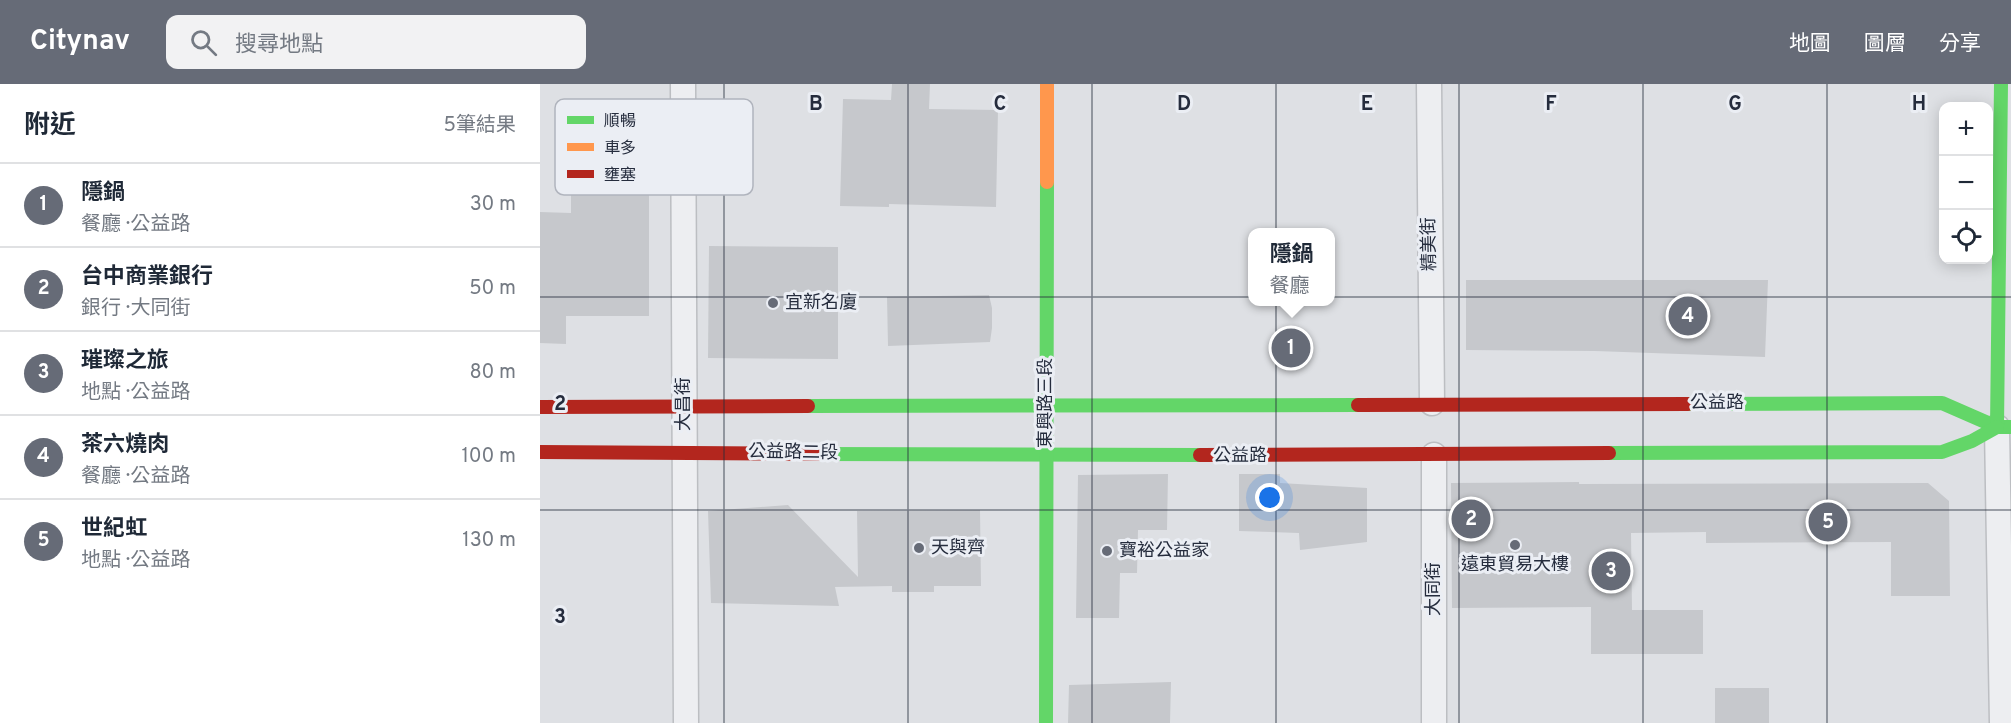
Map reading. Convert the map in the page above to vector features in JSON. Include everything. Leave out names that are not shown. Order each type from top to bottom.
[{"type":"main road","name":"東興路三段","points":[[1046,723],[1047,84]]},
{"type":"main road","points":[[2001,84],[2004,427]]},
{"type":"main road","name":"公益路","points":[[1046,405],[1432,408],[1942,403],[2004,427]]},
{"type":"main road","points":[[540,407],[1046,405]]},
{"type":"main road","name":"公益路","points":[[1046,456],[1434,450],[1942,452],[2004,427]]},
{"type":"main road","name":"公益路二段","points":[[540,452],[1046,456]]},
{"type":"street","name":"大昌街","points":[[683,84],[683,99]]},
{"type":"street","name":"精美街","points":[[1428,84],[1432,408]]},
{"type":"street","name":"大昌街","points":[[683,195],[686,723]]},
{"type":"street","points":[[2002,723],[2006,687],[2004,427]]},
{"type":"street","name":"大同街","points":[[1434,450],[1434,723]]},
{"type":"building","points":[[892,84],[930,84],[929,109],[998,110],[996,207],[889,204],[889,207],[840,206],[843,99],[891,100]]},
{"type":"building","points":[[571,195],[649,195],[649,316],[566,316],[566,344],[540,343],[540,212],[571,213]]},
{"type":"building","name":"宜新名廈","points":[[709,246],[838,247],[838,359],[708,358]]},
{"type":"building","points":[[1466,280],[1768,280],[1765,357],[1595,351],[1466,350]]},
{"type":"building","points":[[989,295],[992,308],[990,342],[888,346],[887,297]]},
{"type":"building","name":"寶裕公益家","points":[[1168,474],[1167,530],[1138,530],[1137,573],[1120,573],[1119,618],[1076,618],[1078,475]]},
{"type":"building","points":[[1239,474],[1280,474],[1280,483],[1367,488],[1367,542],[1300,550],[1299,533],[1239,531]]},
{"type":"building","points":[[1579,482],[1579,484],[1928,483],[1949,501],[1950,596],[1891,596],[1891,542],[1706,543],[1706,532],[1631,533],[1632,610],[1703,610],[1703,654],[1591,654],[1591,607],[1452,608],[1451,483]]},
{"type":"building","points":[[788,505],[858,577],[857,511],[980,510],[981,586],[934,586],[934,592],[892,592],[892,586],[835,587],[839,606],[711,603],[708,511]]},
{"type":"building","points":[[1171,682],[1170,723],[1068,723],[1069,685]]},
{"type":"building","points":[[1715,688],[1769,688],[1769,723],[1715,723]]},
{"type":"traffic: fast","points":[[1997,427],[2001,84]]},
{"type":"traffic: fast","points":[[1046,723],[1047,182]]},
{"type":"traffic: fast","points":[[1688,404],[1942,403],[1997,427],[2011,427]]},
{"type":"traffic: fast","points":[[808,406],[1358,405]]},
{"type":"traffic: fast","points":[[1609,453],[1942,452],[1972,441],[1997,427]]},
{"type":"traffic: fast","points":[[819,454],[1200,455]]},
{"type":"traffic: slow","points":[[1047,84],[1047,182]]},
{"type":"traffic: jam","points":[[1358,405],[1688,404]]},
{"type":"traffic: jam","points":[[540,407],[808,406]]},
{"type":"traffic: jam","points":[[540,452],[819,454]]},
{"type":"traffic: jam","points":[[1200,455],[1609,453]]},
{"type":"place","name":"宜新名廈","points":[[773,303]]},
{"type":"place","name":"茶六燒肉","points":[[1688,316]]},
{"type":"place","name":"隱鍋","points":[[1291,348]]},
{"type":"place","name":"台中商業銀行","points":[[1471,519]]},
{"type":"place","name":"世紀虹","points":[[1828,522]]},
{"type":"place","name":"遠東貿易大樓","points":[[1515,545]]},
{"type":"place","name":"天與齊","points":[[919,548]]},
{"type":"place","name":"寶裕公益家","points":[[1107,551]]},
{"type":"place","name":"璀璨之旅","points":[[1611,571]]}]
